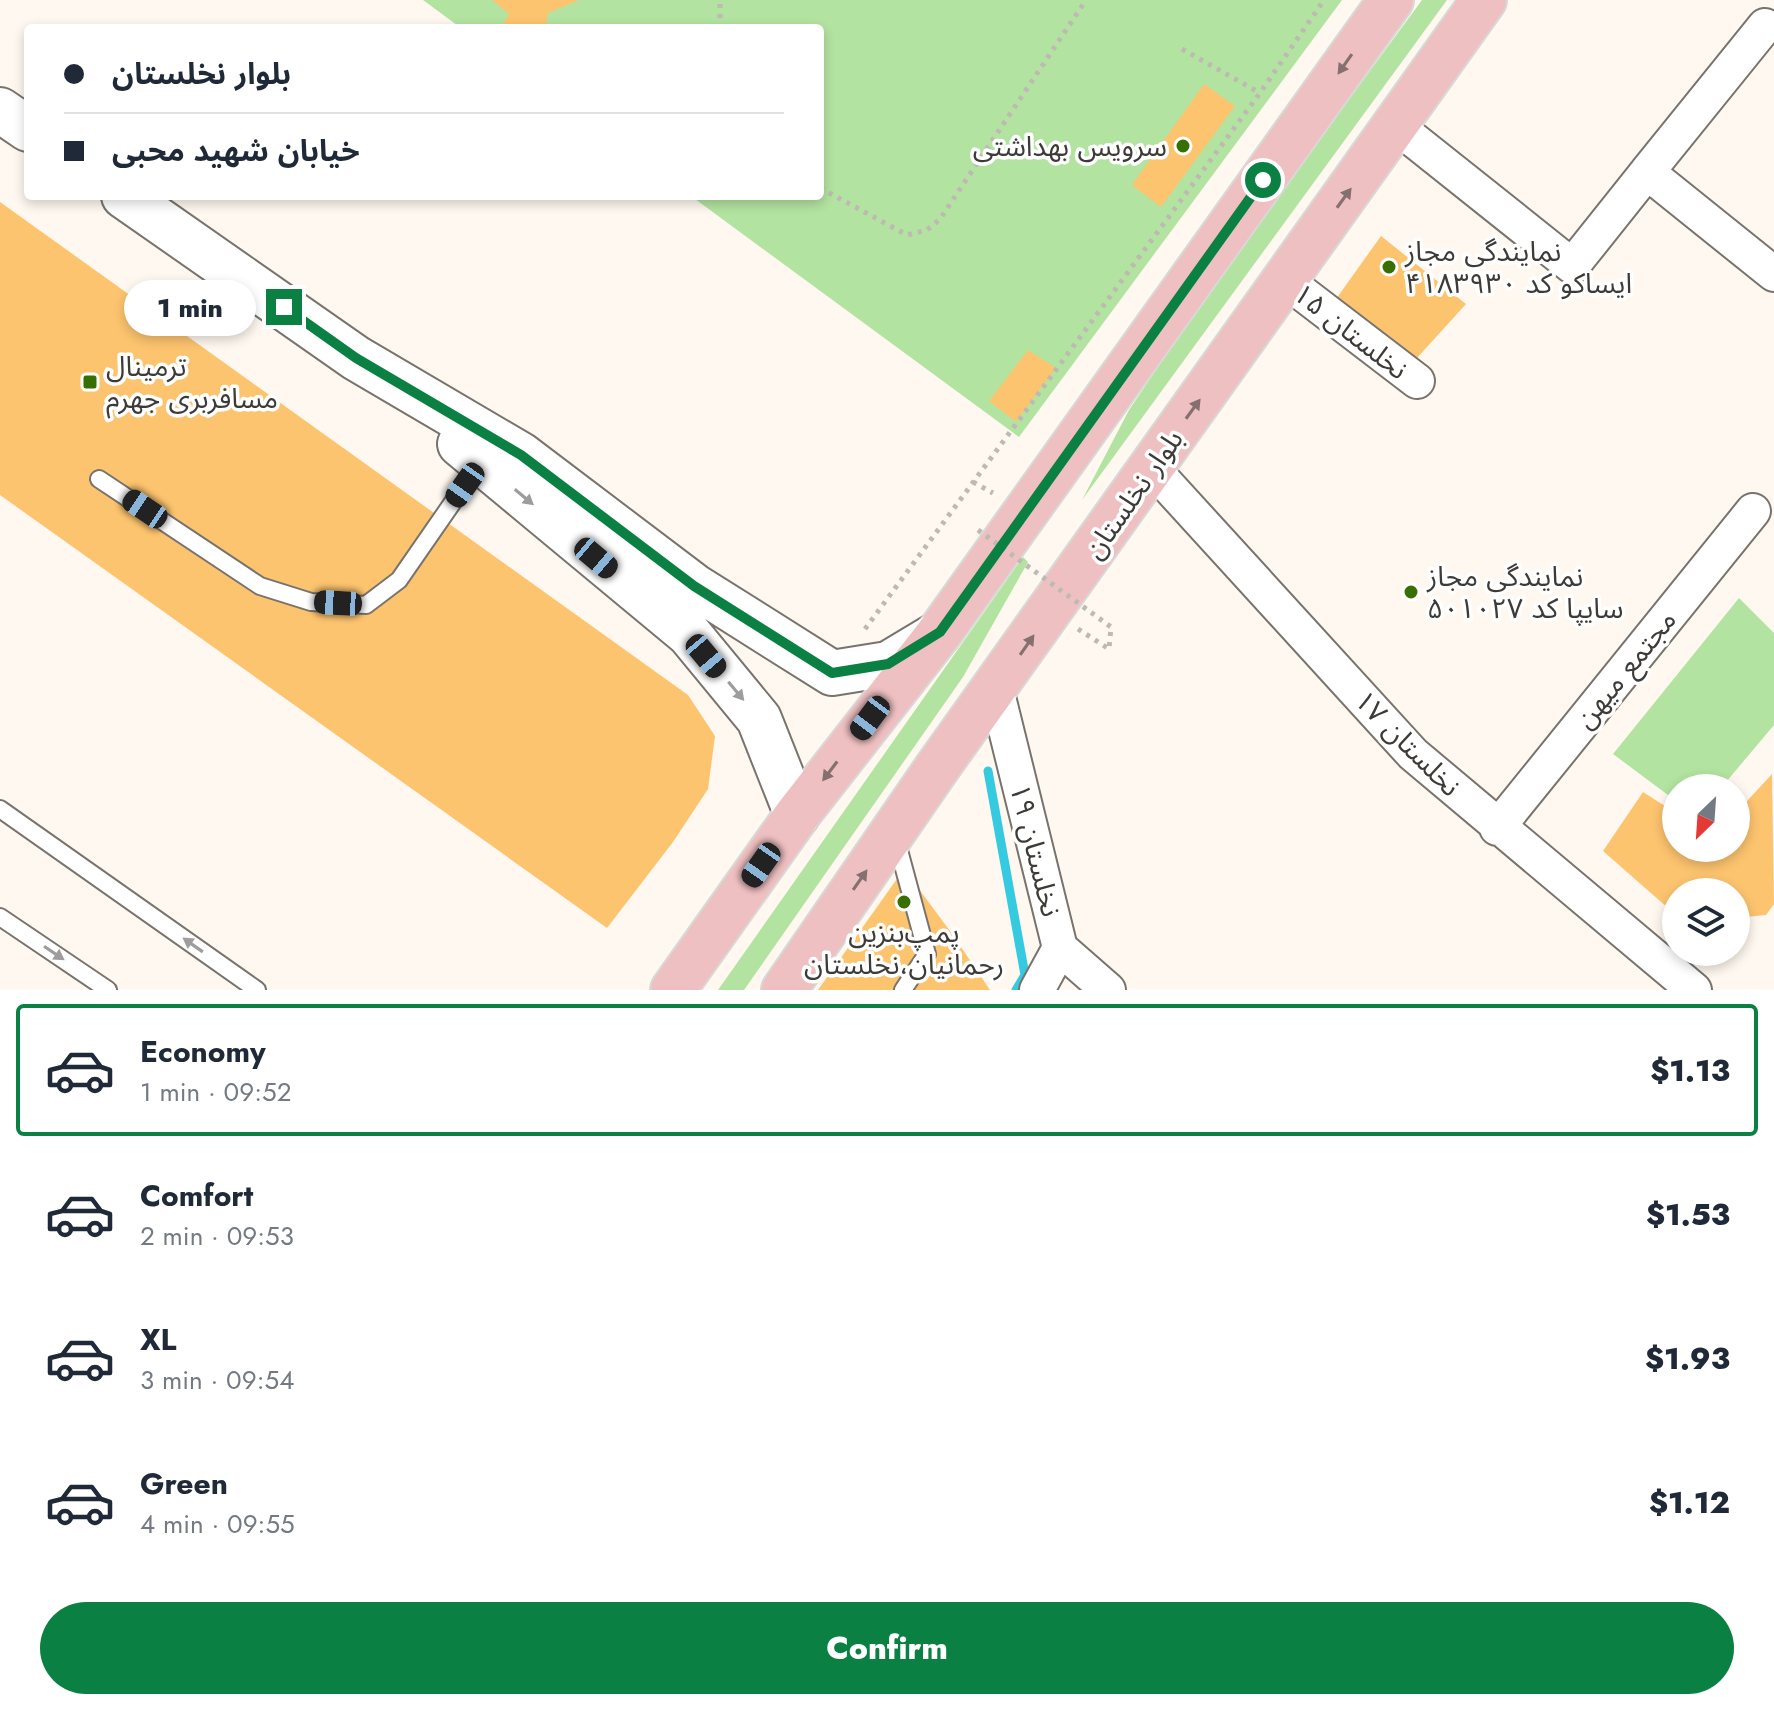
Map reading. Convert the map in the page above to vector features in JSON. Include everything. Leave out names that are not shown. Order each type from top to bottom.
[{"type":"main road","points":[[673,990],[797,815],[940,632],[1391,0]]},
{"type":"main road","name":"بلوار نخلستان","points":[[784,990],[1484,0]]},
{"type":"main road","points":[[0,110],[24,126]]},
{"type":"main road","points":[[130,200],[356,358],[521,455],[694,586],[832,673],[888,664],[940,632]]},
{"type":"main road","points":[[356,358],[689,634],[759,719],[797,815]]},
{"type":"street","points":[[1395,125],[1572,266],[1765,26]]},
{"type":"street","points":[[1647,172],[1774,274]]},
{"type":"street","name":"نخلستان ۱۵","points":[[1285,280],[1417,381]]},
{"type":"street","name":"نخلستان ۱۷","points":[[1151,467],[1413,754],[1497,828],[1694,990]]},
{"type":"street","name":"مجتمع میهن","points":[[1497,828],[1753,511]]},
{"type":"street","name":"نخلستان ۱۹","points":[[996,689],[1060,948],[1108,990]]},
{"type":"street","points":[[1037,990],[1060,948]]},
{"type":"lane","points":[[99,479],[260,586],[311,602],[366,605],[399,580],[481,461]]},
{"type":"lane","points":[[0,809],[257,990]]},
{"type":"lane","points":[[894,831],[927,954],[903,990]]},
{"type":"lane","points":[[0,917],[108,990]]},
{"type":"path","points":[[720,0],[720,24]]},
{"type":"path","points":[[824,190],[907,235],[927,230],[940,219],[1086,0]]},
{"type":"path","points":[[832,673],[1260,93],[1324,0]]},
{"type":"path","points":[[1182,49],[1260,93]]},
{"type":"path","points":[[978,530],[1111,627],[1109,649]]},
{"type":"green space","points":[[423,0],[1342,0],[1019,437],[696,200],[824,200],[824,24],[456,24]]},
{"type":"green space","points":[[1422,0],[1447,0],[1082,500],[1129,410],[1222,272]]},
{"type":"green space","points":[[1023,557],[1028,562],[963,677],[744,990],[718,990]]},
{"type":"green space","points":[[1739,598],[1774,633],[1774,725],[1733,774],[1662,774],[1662,791],[1613,754]]},
{"type":"building","points":[[492,0],[579,0],[548,13],[547,24],[503,24],[509,14]]},
{"type":"building","name":"سرویس بهداشتی","points":[[1204,84],[1235,106],[1161,207],[1132,185]]},
{"type":"building","points":[[0,202],[688,695],[715,736],[708,789],[673,842],[607,928],[0,495]]},
{"type":"building","name":"نمایندگی مجاز ایساکو کد ۴۱۸۳۹۳۰","points":[[1381,236],[1466,304],[1417,358],[1336,299]]},
{"type":"building","points":[[1028,350],[1056,368],[1016,422],[989,401]]},
{"type":"building","points":[[1772,774],[1774,904],[1766,915],[1750,917],[1750,878],[1662,878],[1662,903],[1603,851],[1643,792],[1662,804],[1662,862],[1750,862],[1750,798]]},
{"type":"building","name":"پمپ‌بنزین رحمانیان،نخلستان","points":[[904,869],[990,990],[818,990]]},
{"type":"waterway","points":[[988,771],[1025,975],[1016,990]]},
{"type":"place","name":"سرویس بهداشتی","points":[[1183,146]]},
{"type":"place","name":"نمایندگی مجاز ایساکو کد ۴۱۸۳۹۳۰","points":[[1389,267]]},
{"type":"place","name":"ترمینال مسافربری جهرم","points":[[90,382]]},
{"type":"place","name":"نمایندگی مجاز سایپا کد ۵۰۱۰۲۷","points":[[1411,592]]},
{"type":"place","name":"پمپ‌بنزین رحمانیان،نخلستان","points":[[904,902]]},
{"type":"route","points":[[284,307],[356,358],[521,455],[694,586],[832,673],[888,664],[940,632],[1263,180]]}]
